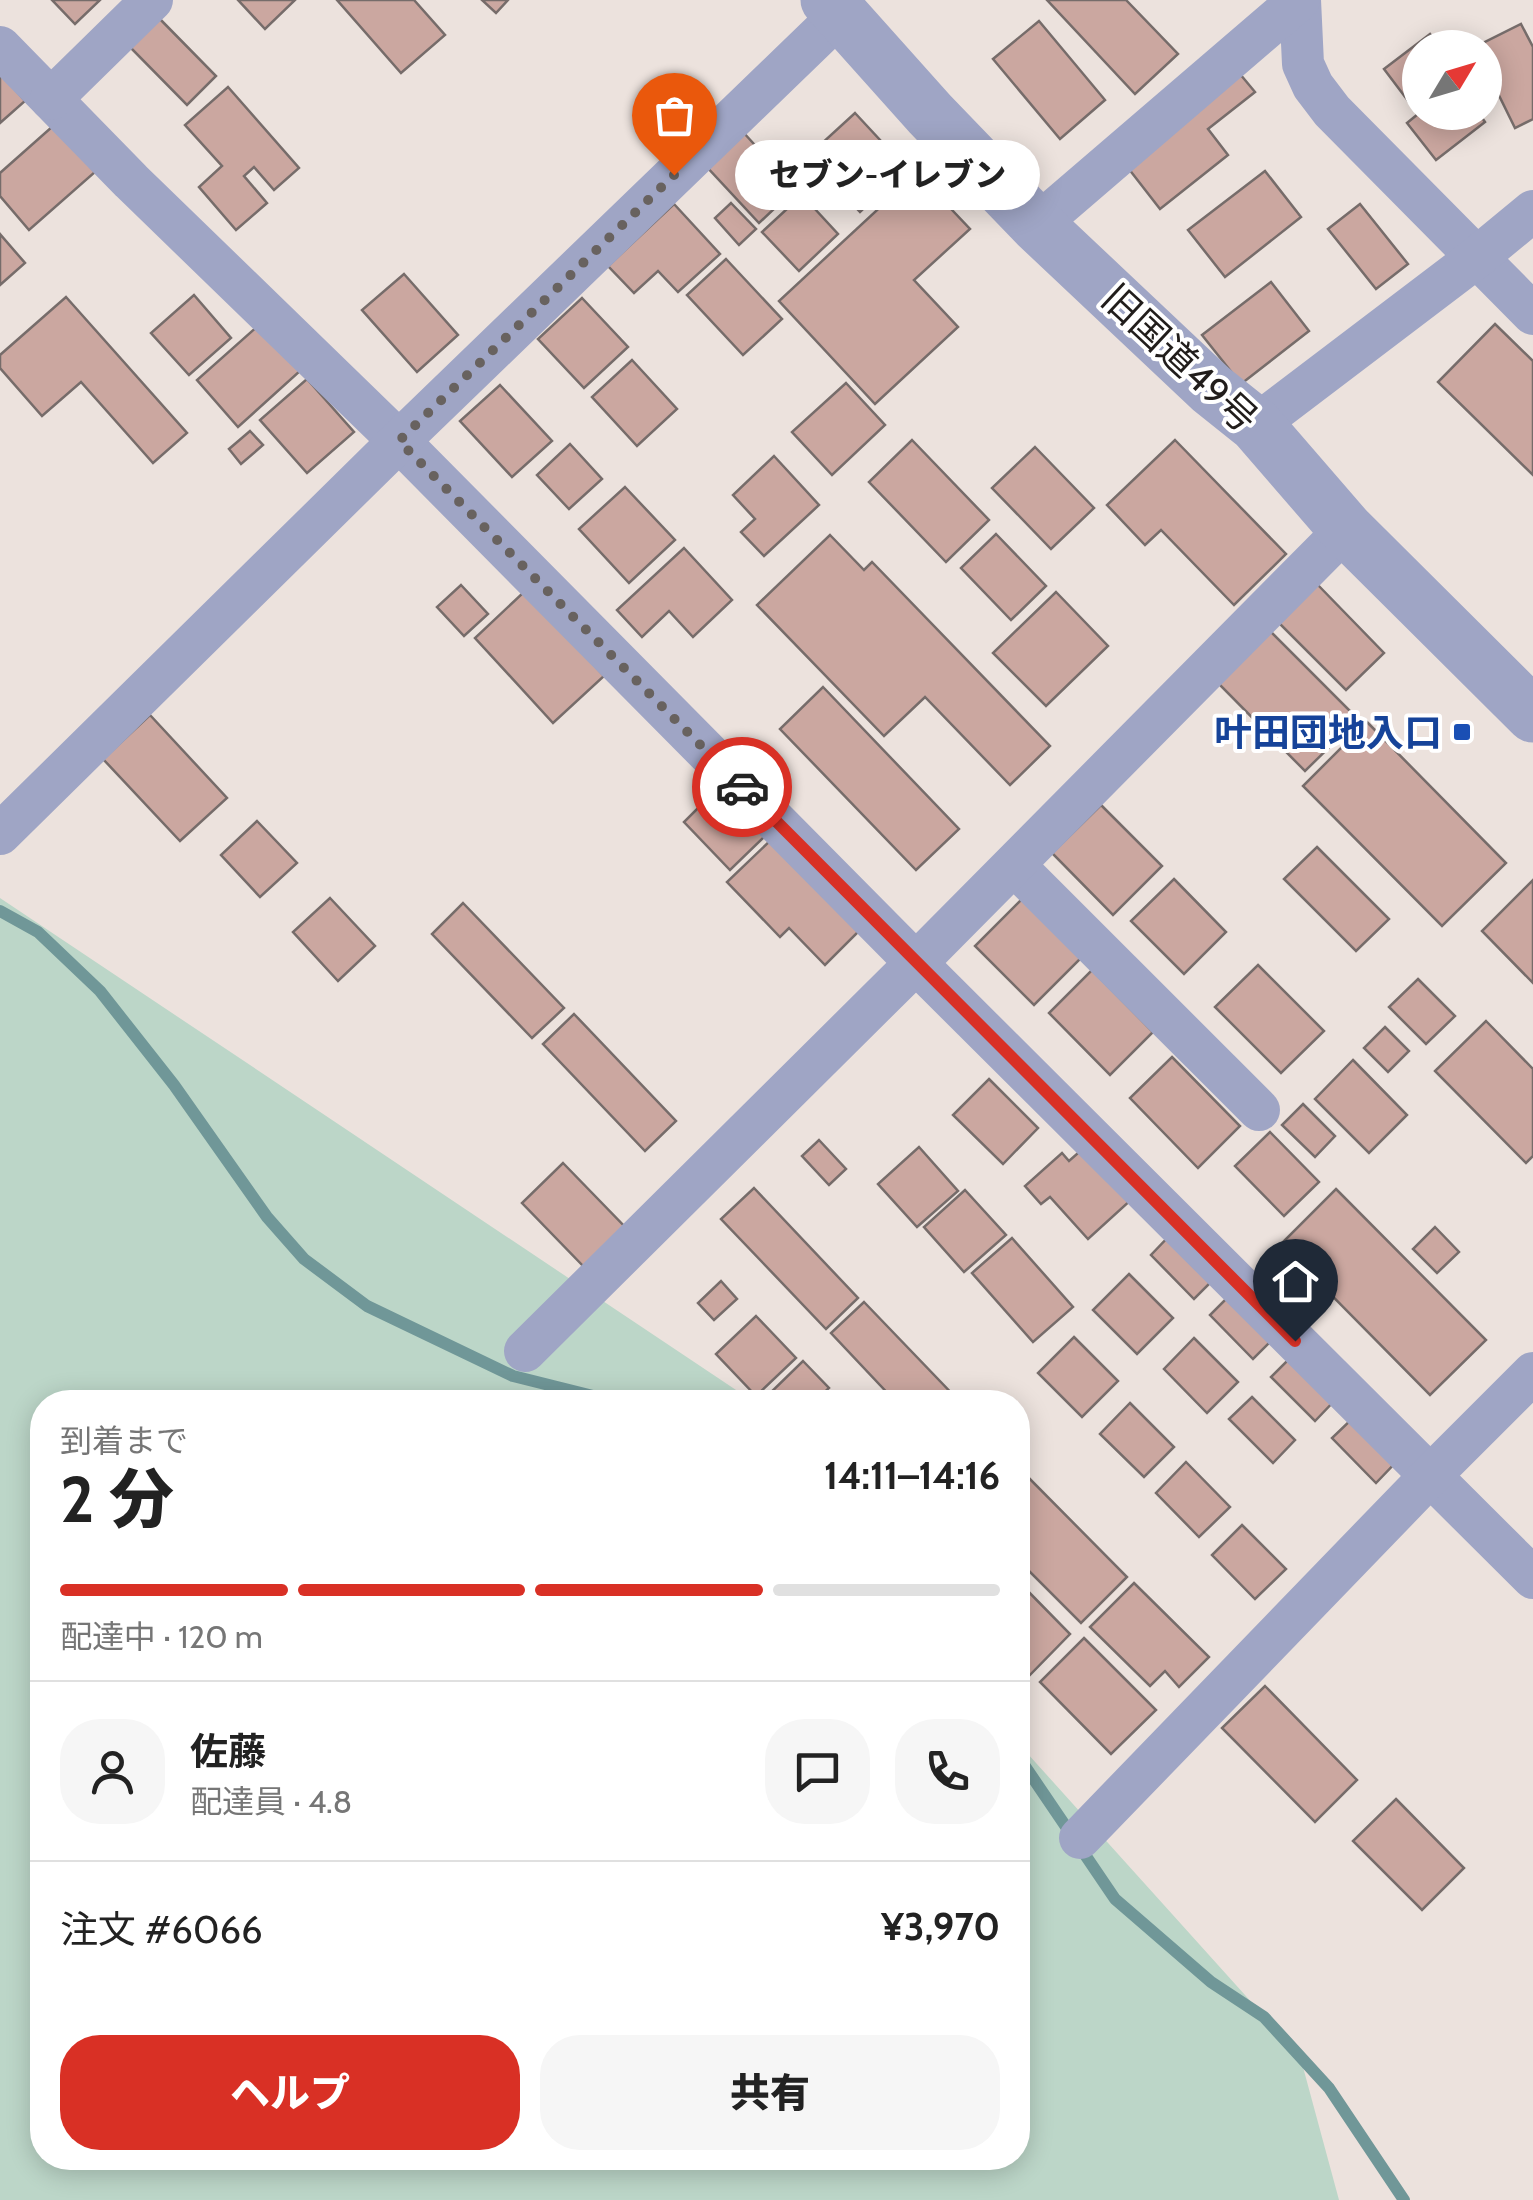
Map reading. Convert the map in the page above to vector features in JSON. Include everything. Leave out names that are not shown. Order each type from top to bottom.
[{"type":"street","points":[[52,99],[152,0]]},
{"type":"street","points":[[1037,225],[1300,0]]},
{"type":"street","points":[[1300,0],[1303,64],[1313,86],[1332,111],[1533,314]]},
{"type":"street","points":[[0,834],[834,8]]},
{"type":"street","name":"旧国道49号","points":[[834,8],[1037,225],[1256,425],[1346,529],[1533,714]]},
{"type":"street","points":[[0,47],[131,181],[399,441],[1533,1578]]},
{"type":"street","points":[[1256,425],[1533,210]]},
{"type":"street","points":[[525,1351],[1346,529]]},
{"type":"street","points":[[1014,865],[1259,1110]]},
{"type":"street","points":[[1080,1838],[1533,1374]]},
{"type":"green space","points":[[0,898],[736,1390],[30,1390],[30,2170],[1030,2170],[1030,1756],[1300,2056],[1339,2200],[0,2200]]},
{"type":"building","points":[[52,0],[100,0],[75,24]]},
{"type":"building","points":[[238,0],[295,0],[265,29]]},
{"type":"building","points":[[337,0],[414,0],[445,35],[401,73]]},
{"type":"building","points":[[482,0],[508,0],[496,13]]},
{"type":"building","points":[[1047,0],[1126,0],[1178,54],[1135,94]]},
{"type":"building","points":[[156,15],[216,76],[187,105],[126,43]]},
{"type":"building","points":[[1039,21],[1105,100],[1060,139],[993,59]]},
{"type":"building","points":[[1521,24],[1533,47],[1533,119],[1515,128],[1502,102],[1502,34]]},
{"type":"building","points":[[1402,55],[1402,93],[1384,69]]},
{"type":"building","points":[[0,72],[25,101],[0,123]]},
{"type":"building","points":[[1240,74],[1255,92],[1208,129],[1228,155],[1160,209],[1125,164]]},
{"type":"building","points":[[228,87],[299,168],[274,190],[254,167],[244,176],[267,203],[236,230],[199,187],[222,166],[185,125]]},
{"type":"building","points":[[855,113],[906,168],[860,212],[808,156]]},
{"type":"building","points":[[53,126],[95,172],[29,230],[0,196],[0,173]]},
{"type":"building","points":[[1412,130],[1475,130],[1436,160]]},
{"type":"building","points":[[743,132],[795,189],[759,223],[706,166]]},
{"type":"building","points":[[1265,171],[1301,217],[1225,277],[1188,230]]},
{"type":"building","points":[[917,173],[970,229],[914,280],[958,327],[875,404],[779,301]]},
{"type":"building","points":[[802,195],[838,234],[799,271],[762,232]]},
{"type":"building","points":[[731,203],[756,229],[739,245],[715,218]]},
{"type":"building","points":[[674,204],[720,254],[678,292],[658,271],[634,293],[608,266]]},
{"type":"building","points":[[1360,204],[1408,264],[1376,289],[1328,229]]},
{"type":"building","points":[[0,234],[25,263],[0,285]]},
{"type":"building","points":[[726,259],[782,319],[743,355],[687,295]]},
{"type":"building","points":[[404,274],[458,335],[417,372],[362,310]]},
{"type":"building","points":[[1271,282],[1309,331],[1241,384],[1202,335]]},
{"type":"building","points":[[194,295],[231,338],[189,375],[151,333]]},
{"type":"building","points":[[66,297],[187,433],[153,463],[81,382],[42,416],[0,368],[0,355]]},
{"type":"building","points":[[582,298],[628,347],[584,388],[538,339]]},
{"type":"building","points":[[1495,324],[1533,361],[1533,475],[1438,382]]},
{"type":"building","points":[[259,325],[300,371],[238,427],[197,380]]},
{"type":"building","points":[[632,360],[677,409],[637,446],[592,397]]},
{"type":"building","points":[[307,379],[354,432],[307,473],[260,420]]},
{"type":"building","points":[[846,383],[885,425],[832,475],[792,432]]},
{"type":"building","points":[[500,385],[552,441],[512,477],[460,421]]},
{"type":"building","points":[[250,431],[263,445],[241,464],[229,449]]},
{"type":"building","points":[[912,440],[989,520],[946,562],[869,482]]},
{"type":"building","points":[[1175,440],[1286,554],[1234,605],[1161,530],[1145,545],[1107,505]]},
{"type":"building","points":[[570,444],[602,479],[569,509],[537,475]]},
{"type":"building","points":[[1035,447],[1094,508],[1051,549],[992,488]]},
{"type":"building","points":[[774,456],[819,505],[764,556],[741,532],[755,519],[733,495]]},
{"type":"building","points":[[625,487],[675,540],[629,583],[579,529]]},
{"type":"building","points":[[996,534],[1046,586],[1011,620],[961,568]]},
{"type":"building","points":[[830,535],[864,570],[872,562],[1050,746],[1010,785],[925,697],[884,736],[757,605]]},
{"type":"building","points":[[684,548],[732,600],[693,637],[669,611],[642,637],[617,610]]},
{"type":"building","points":[[1316,583],[1384,653],[1346,690],[1277,621]]},
{"type":"building","points":[[461,585],[488,614],[464,636],[437,607]]},
{"type":"building","points":[[525,591],[604,676],[553,723],[475,638]]},
{"type":"building","points":[[1056,592],[1108,646],[1046,706],[993,653]]},
{"type":"building","points":[[1270,631],[1358,719],[1305,771],[1218,683]]},
{"type":"building","points":[[823,687],[959,829],[916,870],[780,729]]},
{"type":"building","points":[[150,715],[227,798],[180,841],[103,759]]},
{"type":"building","points":[[1367,722],[1506,863],[1442,926],[1303,786]]},
{"type":"building","points":[[719,787],[766,835],[730,870],[684,822]]},
{"type":"building","points":[[1101,805],[1162,866],[1113,915],[1052,853]]},
{"type":"building","points":[[257,821],[297,863],[260,897],[221,855]]},
{"type":"building","points":[[773,838],[860,930],[825,965],[789,928],[780,937],[727,882]]},
{"type":"building","points":[[1317,847],[1389,919],[1356,951],[1284,879]]},
{"type":"building","points":[[1174,879],[1226,932],[1184,974],[1131,921]]},
{"type":"building","points":[[1533,880],[1533,983],[1482,931]]},
{"type":"building","points":[[1024,897],[1083,956],[1034,1005],[975,946]]},
{"type":"building","points":[[330,898],[375,946],[338,981],[293,932]]},
{"type":"building","points":[[463,903],[564,1008],[532,1038],[432,934]]},
{"type":"building","points":[[1258,965],[1324,1031],[1281,1073],[1215,1007]]},
{"type":"building","points":[[1092,970],[1153,1032],[1110,1075],[1049,1013]]},
{"type":"building","points":[[1418,979],[1455,1016],[1426,1044],[1389,1007]]},
{"type":"building","points":[[574,1014],[676,1121],[645,1151],[543,1044]]},
{"type":"building","points":[[1486,1021],[1533,1069],[1533,1156],[1526,1163],[1435,1071]]},
{"type":"building","points":[[1385,1027],[1409,1051],[1388,1072],[1364,1048]]},
{"type":"building","points":[[1172,1057],[1240,1126],[1198,1168],[1130,1098]]},
{"type":"building","points":[[1353,1060],[1407,1115],[1369,1153],[1315,1099]]},
{"type":"building","points":[[989,1079],[1038,1128],[1003,1164],[953,1115]]},
{"type":"building","points":[[1303,1104],[1335,1136],[1315,1157],[1282,1125]]},
{"type":"building","points":[[1270,1132],[1319,1182],[1284,1216],[1235,1166]]},
{"type":"building","points":[[819,1140],[846,1169],[829,1185],[802,1156]]},
{"type":"building","points":[[1086,1146],[1132,1199],[1088,1239],[1050,1197],[1041,1204],[1025,1186],[1062,1153],[1069,1161]]},
{"type":"building","points":[[919,1147],[958,1191],[917,1227],[878,1184]]},
{"type":"building","points":[[563,1163],[628,1230],[587,1270],[522,1203]]},
{"type":"building","points":[[754,1188],[858,1298],[826,1329],[721,1219]]},
{"type":"building","points":[[1336,1189],[1486,1340],[1430,1395],[1281,1244]]},
{"type":"building","points":[[965,1190],[1006,1235],[964,1272],[924,1227]]},
{"type":"building","points":[[1435,1227],[1459,1252],[1437,1273],[1413,1249]]},
{"type":"building","points":[[1173,1232],[1217,1276],[1194,1299],[1151,1255]]},
{"type":"building","points":[[1012,1238],[1073,1307],[1033,1342],[972,1273]]},
{"type":"building","points":[[1129,1274],[1173,1318],[1137,1354],[1093,1310]]},
{"type":"building","points":[[721,1281],[737,1299],[714,1320],[698,1303]]},
{"type":"building","points":[[1232,1293],[1276,1336],[1253,1359],[1210,1315]]},
{"type":"building","points":[[864,1302],[948,1390],[885,1390],[831,1333]]},
{"type":"building","points":[[756,1316],[796,1358],[762,1390],[750,1390],[716,1354]]},
{"type":"building","points":[[1074,1337],[1118,1381],[1082,1417],[1038,1373]]},
{"type":"building","points":[[1194,1338],[1238,1382],[1207,1413],[1164,1369]]},
{"type":"building","points":[[1294,1354],[1337,1398],[1315,1421],[1271,1377]]},
{"type":"building","points":[[803,1361],[829,1388],[827,1390],[773,1390]]},
{"type":"building","points":[[1252,1397],[1295,1440],[1273,1463],[1229,1419]]},
{"type":"building","points":[[1130,1403],[1174,1447],[1144,1477],[1100,1434]]},
{"type":"building","points":[[1355,1416],[1398,1460],[1376,1483],[1332,1438]]},
{"type":"building","points":[[1186,1462],[1230,1507],[1199,1537],[1156,1493]]},
{"type":"building","points":[[1030,1479],[1127,1577],[1081,1623],[1030,1572]]},
{"type":"building","points":[[1242,1525],[1286,1569],[1255,1599],[1212,1555]]},
{"type":"building","points":[[1134,1583],[1209,1657],[1179,1687],[1165,1671],[1150,1686],[1090,1627]]},
{"type":"building","points":[[1030,1593],[1070,1634],[1030,1675]]},
{"type":"building","points":[[1084,1638],[1156,1710],[1111,1754],[1040,1682]]},
{"type":"building","points":[[1265,1686],[1357,1780],[1315,1822],[1222,1728]]},
{"type":"building","points":[[1396,1799],[1464,1868],[1422,1910],[1353,1841]]},
{"type":"waterway","points":[[0,911],[38,932],[100,991],[174,1085],[267,1217],[304,1259],[367,1306],[513,1376],[569,1390]]},
{"type":"waterway","points":[[1030,1774],[1115,1899],[1211,1982],[1264,2017],[1329,2088],[1404,2200]]},
{"type":"way so far","points":[[674,175],[399,441],[742,787]]},
{"type":"place","name":"セブン-イレブン","points":[[674,175]]},
{"type":"place","name":"叶田団地入口","points":[[1462,732]]},
{"type":"route","points":[[742,787],[1295,1341]]}]
